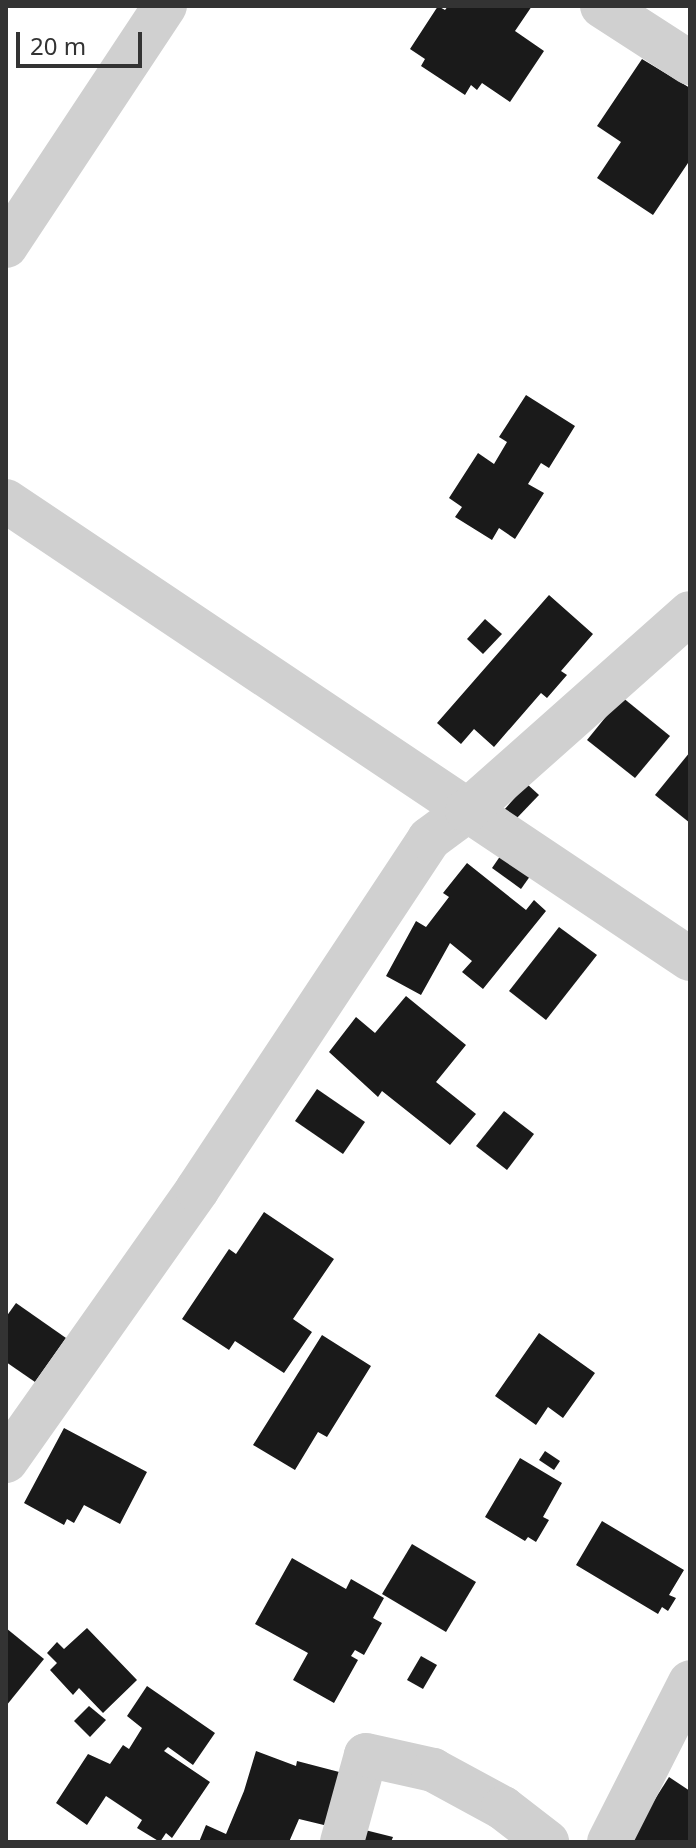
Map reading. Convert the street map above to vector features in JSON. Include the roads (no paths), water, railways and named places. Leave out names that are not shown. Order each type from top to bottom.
[{"type":"street","points":[[6,246],[165,6]]},
{"type":"street","points":[[602,6],[690,63]]},
{"type":"street","points":[[6,501],[690,959]]},
{"type":"street","points":[[6,1461],[197,1190],[429,839],[467,811],[690,613]]},
{"type":"street","points":[[609,1842],[690,1682]]},
{"type":"street","points":[[342,1842],[366,1755],[433,1770],[503,1808],[547,1842]]}]
